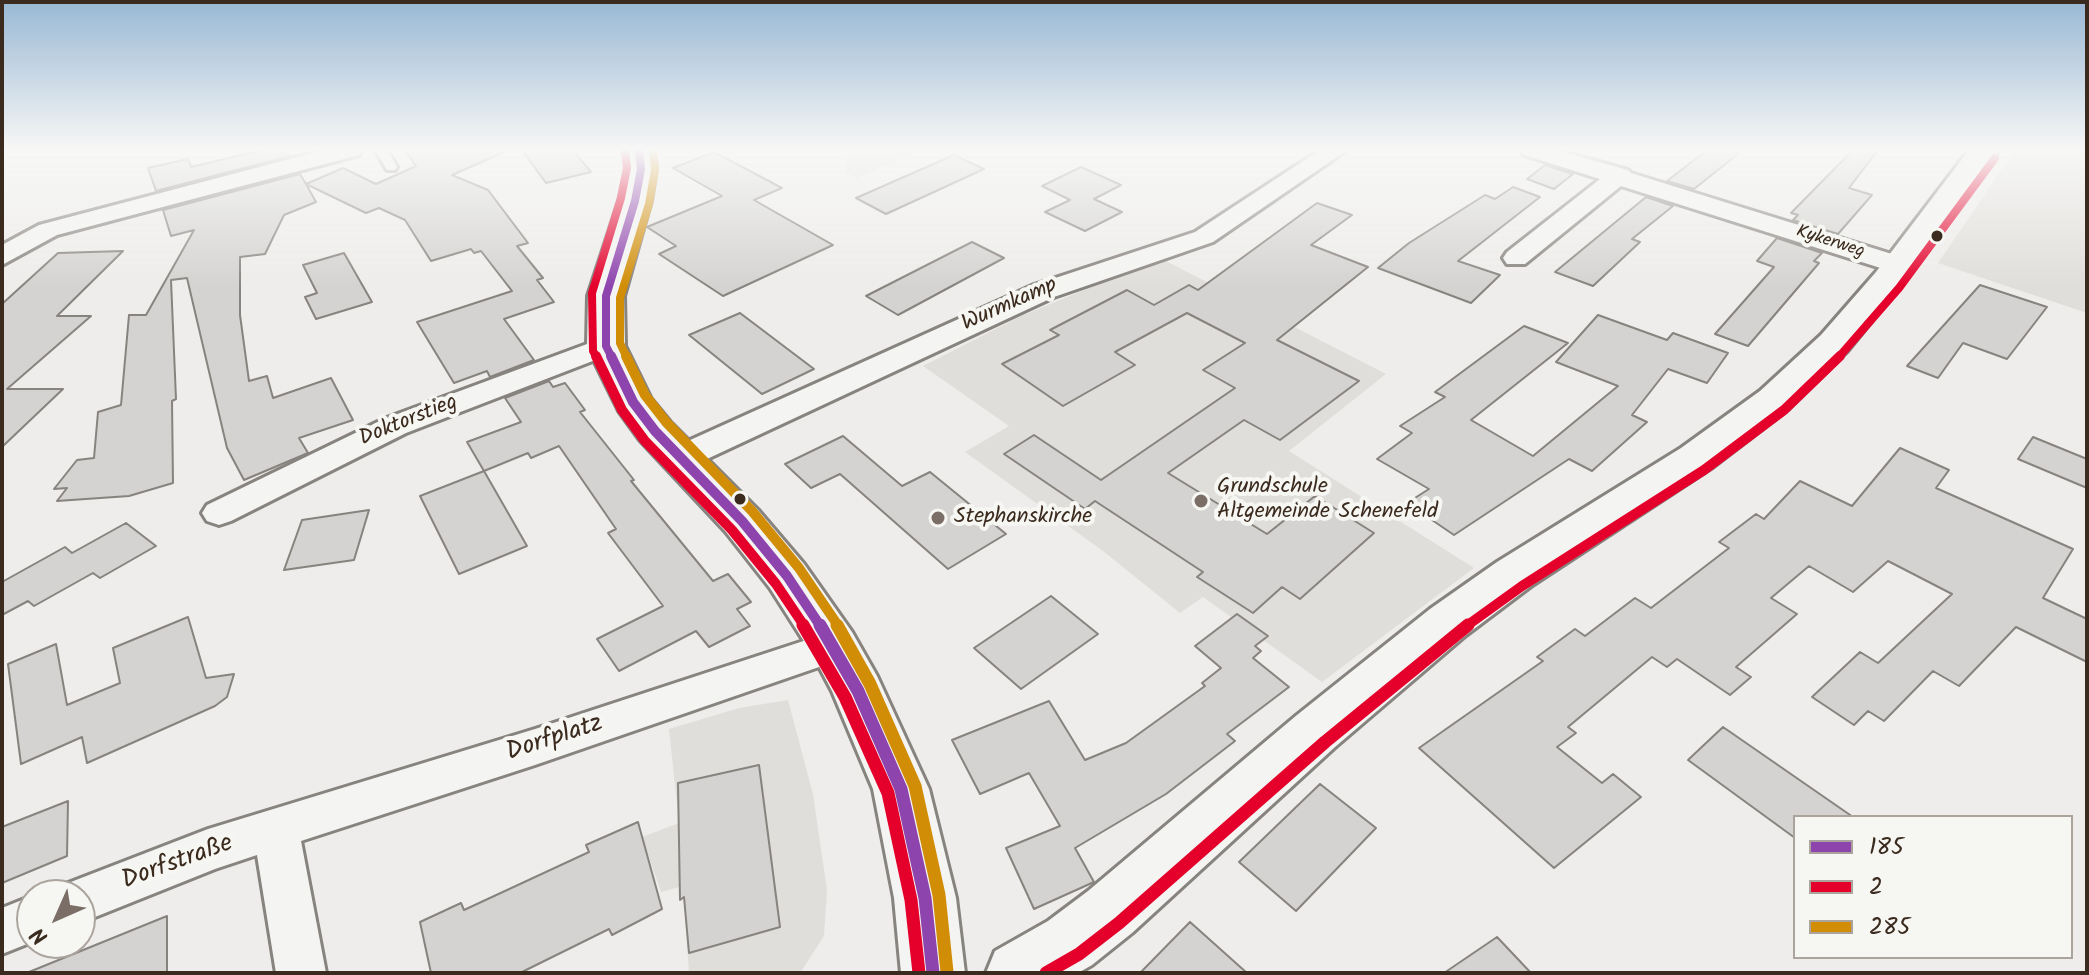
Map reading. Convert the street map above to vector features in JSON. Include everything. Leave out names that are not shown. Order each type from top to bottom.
[{"type":"main road","points":[[636,196],[606,296],[606,346],[619,379],[633,402],[787,576],[834,646],[858,691],[901,789],[925,898],[933,973]]},
{"type":"main road","points":[[1018,973],[1070,943],[1110,912],[1316,731],[1448,622],[1514,574],[1696,458],[1774,400],[1834,343],[1899,265],[1950,196]]},
{"type":"street","points":[[2,257],[29,238],[72,222],[175,196]]},
{"type":"street","name":"Wurmkamp","points":[[680,458],[1056,286],[1204,237],[1267,196]]},
{"type":"street","points":[[1516,258],[1594,196]]},
{"type":"street","name":"Kykerweg","points":[[1684,196],[1899,265]]},
{"type":"street","name":"Doktorstieg","points":[[219,513],[339,451],[395,426],[606,346]]},
{"type":"street","name":"Dorfplatz","points":[[276,831],[834,646]]},
{"type":"street","points":[[276,831],[301,973]]},
{"type":"street","name":"Dorfstraße","points":[[96,895],[208,850],[276,831]]},
{"type":"shaded area","points":[[1984,196],[2087,196],[2087,313],[1938,263]]},
{"type":"shaded area","name":"Grundschule Altgemeinde Schenefeld","points":[[1166,261],[1386,374],[1289,451],[1474,568],[1322,682],[1203,597],[1180,613],[1103,551],[965,452],[1009,426],[923,366],[1019,317],[1108,280]]},
{"type":"shaded area","points":[[788,700],[813,794],[827,890],[824,936],[800,973],[689,973],[683,886],[661,892],[642,837],[679,823],[669,729],[739,708]]},
{"type":"building","points":[[218,196],[312,196],[316,202],[284,215],[265,254],[240,257],[240,315],[249,381],[267,376],[273,398],[331,378],[353,420],[299,438],[308,453],[244,480],[227,448],[187,278],[171,280],[176,399],[172,401],[173,483],[129,496],[57,501],[67,488],[54,489],[77,460],[94,458],[98,412],[121,405],[129,315],[146,315],[194,230],[171,236],[163,210]]},
{"type":"building","points":[[330,196],[492,196],[528,243],[517,246],[543,278],[537,280],[554,302],[504,319],[534,360],[490,377],[487,371],[454,383],[417,322],[512,291],[481,251],[474,253],[471,249],[431,261],[405,220],[379,208],[366,213]]},
{"type":"building","points":[[722,196],[764,196],[754,200],[833,245],[723,296],[659,254],[676,246],[647,227]]},
{"type":"building","points":[[862,196],[926,196],[886,214],[856,198]]},
{"type":"building","points":[[1061,196],[1101,196],[1094,199],[1122,212],[1085,231],[1045,212],[1070,200]]},
{"type":"building","points":[[1484,196],[1495,199],[1500,196],[1540,197],[1458,261],[1500,275],[1471,303],[1378,268],[1409,243]]},
{"type":"building","points":[[1808,196],[1872,196],[1838,234],[1793,220],[1798,215],[1791,213]]},
{"type":"building","points":[[1646,197],[1673,206],[1632,239],[1640,242],[1593,286],[1555,272]]},
{"type":"building","points":[[1317,203],[1352,215],[1311,245],[1368,267],[1277,340],[1359,381],[1280,440],[1244,420],[1168,473],[1267,534],[1315,496],[1374,533],[1300,599],[1282,587],[1253,613],[1197,577],[1203,572],[1095,501],[1085,509],[1004,454],[1034,435],[1101,480],[1235,388],[1203,370],[1245,343],[1187,313],[1115,352],[1135,365],[1063,406],[1002,364],[1059,335],[1050,330],[1127,290],[1154,305],[1189,285],[1198,290]]},
{"type":"building","points":[[1777,238],[1822,253],[1814,261],[1819,263],[1748,346],[1715,334],[1774,267],[1757,261]]},
{"type":"building","points":[[972,242],[1004,258],[898,315],[866,296]]},
{"type":"building","points":[[123,251],[57,316],[91,316],[7,389],[63,389],[2,447],[2,304],[58,253]]},
{"type":"building","points":[[344,253],[372,302],[316,319],[305,297],[317,293],[303,265]]},
{"type":"building","points":[[1980,285],[2047,307],[2007,359],[1963,343],[1938,378],[1907,366]]},
{"type":"building","points":[[740,313],[814,369],[762,394],[689,335]]},
{"type":"building","points":[[1598,315],[1667,340],[1673,333],[1728,353],[1707,383],[1668,369],[1632,415],[1647,422],[1592,471],[1569,459],[1454,535],[1407,503],[1429,489],[1377,459],[1412,433],[1400,426],[1445,397],[1435,392],[1524,326],[1568,343],[1471,420],[1533,456],[1618,386],[1556,362]]},
{"type":"building","points":[[549,381],[553,387],[565,383],[585,410],[580,412],[634,480],[631,481],[713,581],[728,574],[751,602],[737,609],[750,626],[709,647],[696,631],[619,671],[597,639],[663,606],[608,533],[616,529],[559,446],[531,458],[528,453],[484,471],[467,442],[521,422],[505,398]]},
{"type":"building","name":"Stephanskirche","points":[[843,436],[902,486],[930,472],[1006,534],[948,569],[840,474],[811,488],[785,464]]},
{"type":"building","points":[[2033,437],[2087,459],[2087,488],[2018,459]]},
{"type":"building","points":[[1900,448],[1949,470],[1936,488],[2073,549],[2043,598],[2087,619],[2087,662],[2016,627],[1959,686],[1933,671],[1884,721],[1868,711],[1854,725],[1812,697],[1860,652],[1878,663],[1952,594],[1888,561],[1853,592],[1809,566],[1771,598],[1797,614],[1736,667],[1751,677],[1730,695],[1677,659],[1667,667],[1652,657],[1568,727],[1576,733],[1557,747],[1602,783],[1613,774],[1641,797],[1554,868],[1419,748],[1543,661],[1537,657],[1575,629],[1585,636],[1635,598],[1651,608],[1729,548],[1719,542],[1756,514],[1764,519],[1800,481],[1852,506]]},
{"type":"building","points":[[484,471],[527,546],[459,574],[420,496]]},
{"type":"building","points":[[369,510],[354,560],[284,570],[302,520]]},
{"type":"building","points":[[126,523],[156,546],[100,578],[93,573],[34,606],[28,601],[2,615],[2,582],[65,547],[72,553]]},
{"type":"building","points":[[1051,596],[1098,634],[1021,689],[974,648]]},
{"type":"building","points":[[1237,614],[1268,636],[1255,646],[1261,651],[1253,658],[1289,687],[1227,734],[1235,741],[1166,794],[1075,848],[1094,882],[1034,909],[1006,848],[1060,826],[1029,773],[980,794],[952,740],[1049,701],[1085,760],[1126,743],[1205,686],[1202,683],[1221,668],[1195,646]]},
{"type":"building","points":[[188,617],[206,678],[234,674],[227,697],[215,706],[87,763],[82,737],[21,764],[8,664],[56,644],[67,705],[120,683],[113,648]]},
{"type":"building","points":[[1723,727],[1850,815],[1793,815],[1793,837],[1688,760]]},
{"type":"building","points":[[759,765],[780,927],[689,953],[684,897],[680,900],[678,783]]},
{"type":"building","points":[[1320,784],[1376,828],[1296,911],[1239,862]]},
{"type":"building","points":[[68,801],[67,856],[2,883],[2,827]]},
{"type":"building","points":[[638,822],[662,909],[612,935],[609,929],[520,973],[431,973],[420,922],[461,903],[464,910],[589,852],[586,845]]},
{"type":"building","points":[[167,916],[167,973],[29,973],[61,959],[96,959],[96,945]]},
{"type":"building","points":[[1190,922],[1247,973],[1140,973]]},
{"type":"building","points":[[1497,937],[1531,973],[1444,973]]},
{"type":"transit line","name":"2","points":[[622,196],[592,293],[593,351],[622,410],[645,441],[732,530],[776,584],[822,653],[888,793],[911,900],[919,973]]},
{"type":"transit line","name":"185","points":[[636,196],[606,296],[606,346],[633,402],[655,431],[742,521],[787,576],[834,646],[858,691],[901,789],[925,898],[933,973]]},
{"type":"transit line","name":"285","points":[[650,196],[620,298],[620,343],[645,395],[666,422],[752,511],[799,568],[846,638],[870,684],[915,786],[939,895],[947,972]]},
{"type":"transit line","name":"2","points":[[1046,973],[1079,954],[1119,923],[1325,742],[1457,633],[1522,586],[1704,470],[1784,410],[1845,352],[1899,288],[1967,196]]},
{"type":"place","name":"Grundschule Altgemeinde Schenefeld","points":[[1201,501]]},
{"type":"place","name":"Stephanskirche","points":[[938,518]]}]
